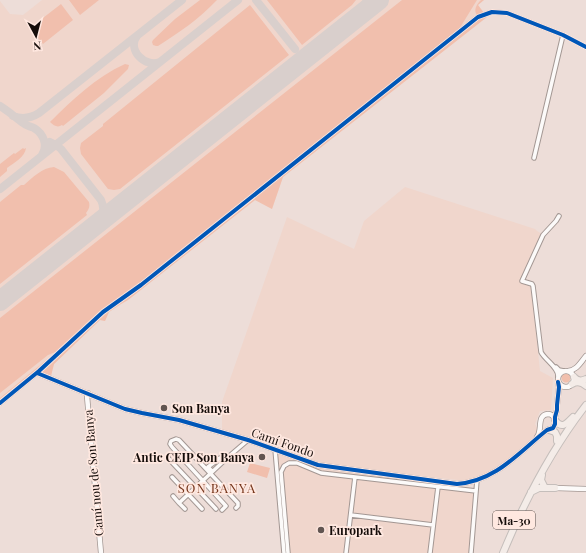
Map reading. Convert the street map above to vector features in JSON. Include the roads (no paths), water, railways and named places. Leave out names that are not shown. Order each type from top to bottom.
[{"type":"highway","points":[[574,377],[578,380],[586,379]]},
{"type":"highway","points":[[570,385],[580,382],[586,386]]},
{"type":"highway","name":"Ma-30","points":[[502,553],[508,532],[557,441],[586,399]]},
{"type":"highway","name":"Ma-30","points":[[534,484],[549,456],[586,405]]},
{"type":"highway","points":[[555,420],[559,424],[563,425],[573,417]]},
{"type":"highway","points":[[549,430],[555,432],[557,441]]},
{"type":"highway","points":[[543,487],[541,477],[547,465],[549,456]]},
{"type":"highway","points":[[502,553],[534,484],[538,487],[555,488]]},
{"type":"highway","points":[[529,495],[534,490],[543,487]]},
{"type":"street","points":[[0,403],[37,373],[103,312],[153,275],[472,22],[485,14],[497,12],[508,13],[563,35],[586,47]]},
{"type":"street","points":[[534,158],[563,35]]},
{"type":"street","points":[[540,423],[544,428],[549,430],[554,427],[555,424],[555,416],[558,410],[557,405],[559,387],[557,371],[543,356],[540,349],[533,286],[532,284],[522,281],[543,235],[559,216]]},
{"type":"street","points":[[558,379],[561,372],[576,368],[586,357]]},
{"type":"street","points":[[558,396],[563,389],[574,381],[574,373],[586,357]]},
{"type":"street","points":[[550,364],[560,370],[572,373],[574,377]]},
{"type":"street","name":"Camí Fondo","points":[[37,373],[126,408],[142,413],[179,420],[248,440],[318,465],[457,484],[467,483],[494,473],[505,466],[549,430]]},
{"type":"street","points":[[558,379],[563,386],[570,385]]},
{"type":"street","name":"Camí nou de Son Banya","points":[[88,393],[87,396],[101,553]]},
{"type":"street","points":[[535,440],[540,433],[541,419],[543,416],[554,412],[557,405]]},
{"type":"street","points":[[548,414],[553,416],[555,420]]},
{"type":"street","points":[[222,510],[226,506],[172,447],[170,444],[171,441],[176,439],[179,440],[238,503],[236,508]]},
{"type":"street","points":[[179,503],[248,440]]},
{"type":"street","points":[[274,449],[284,553]]},
{"type":"street","points":[[168,458],[216,509]]},
{"type":"street","points":[[288,553],[281,472],[284,466],[290,463],[297,463],[321,473],[476,491]]},
{"type":"street","points":[[172,477],[202,509]]},
{"type":"street","points":[[346,553],[356,477]]},
{"type":"street","points":[[471,553],[477,480]]},
{"type":"street","points":[[430,553],[438,487]]},
{"type":"street","points":[[555,488],[586,489]]},
{"type":"street","points":[[173,496],[185,509]]},
{"type":"street","points":[[351,516],[433,525]]},
{"type":"place","name":"Son Banya","points":[[164,408]]},
{"type":"place","name":"Antic CEIP Son Banya","points":[[262,457]]},
{"type":"place","name":"Europark","points":[[321,530]]},
{"type":"district","name":"SON BANYA","points":[[217,487]]}]
